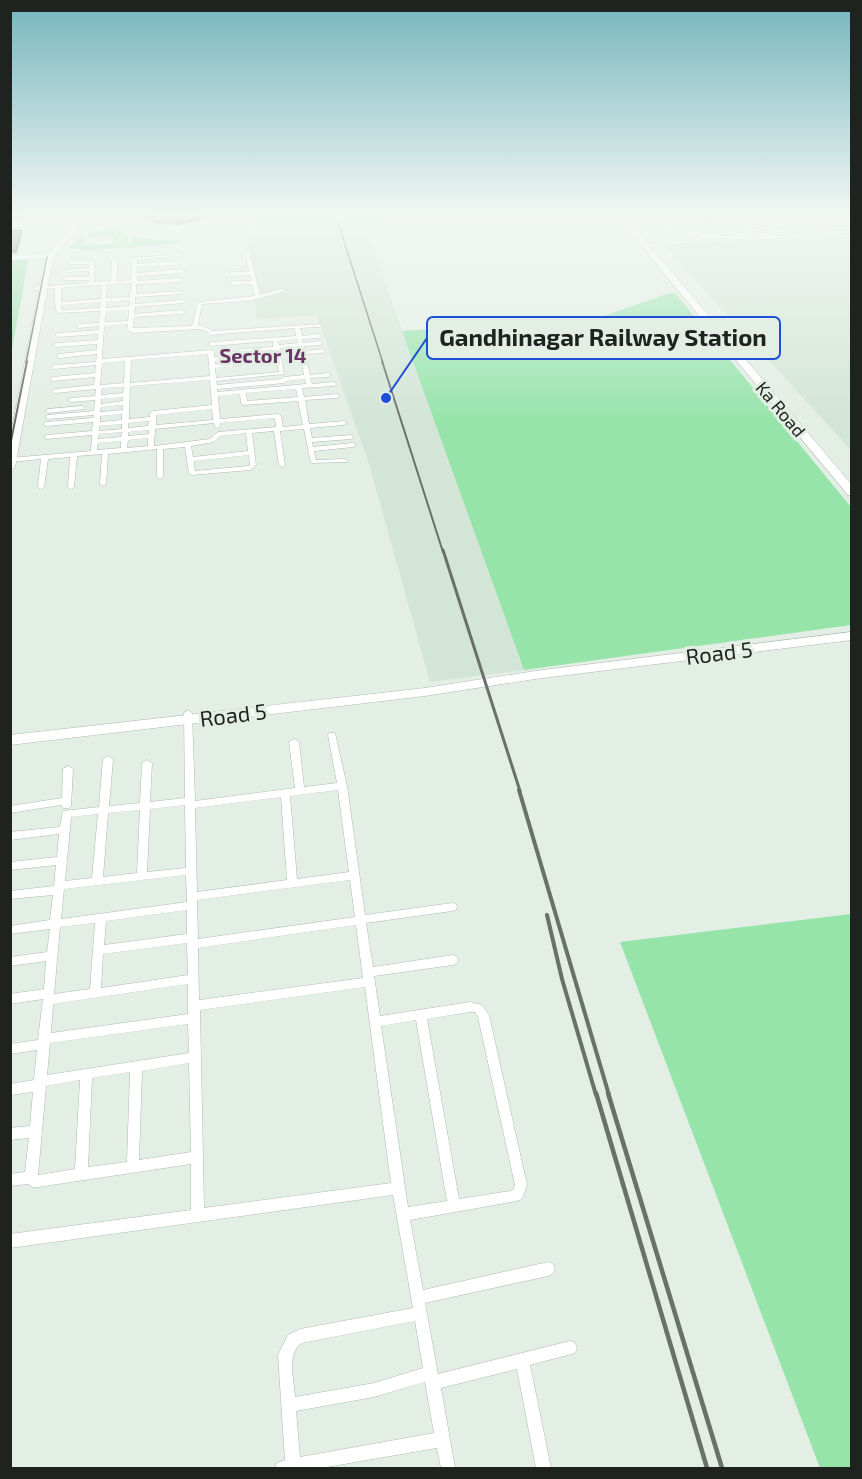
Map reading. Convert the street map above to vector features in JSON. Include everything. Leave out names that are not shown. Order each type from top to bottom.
[{"type":"main road","points":[[10,425],[41,282]]},
{"type":"main road","name":"Ka Road","points":[[681,282],[835,466],[852,494]]},
{"type":"main road","name":"Ka Road","points":[[683,282],[739,352]]},
{"type":"main road","points":[[11,462],[13,438],[40,288]]},
{"type":"main road","name":"Ka Road","points":[[835,466],[852,479]]},
{"type":"main road","name":"Road 5","points":[[10,733],[455,686],[852,636]]},
{"type":"main road","name":"Road 5","points":[[514,679],[537,679],[852,642]]},
{"type":"main road","name":"Road 5","points":[[10,740],[188,716]]},
{"type":"street","points":[[40,288],[85,282]]},
{"type":"street","points":[[96,282],[105,284],[121,282]]},
{"type":"street","points":[[134,282],[129,329],[133,332],[195,327],[204,328],[210,333],[320,325]]},
{"type":"street","points":[[233,284],[253,282]]},
{"type":"street","points":[[253,282],[258,297]]},
{"type":"street","points":[[94,453],[105,284]]},
{"type":"street","points":[[58,287],[59,312],[80,311],[132,297],[181,293]]},
{"type":"street","points":[[195,327],[200,303],[258,297],[282,291]]},
{"type":"street","points":[[162,307],[168,294]]},
{"type":"street","points":[[79,326],[101,324],[130,313],[183,302]]},
{"type":"street","points":[[58,304],[103,303],[130,313],[162,307],[180,310]]},
{"type":"street","points":[[78,333],[80,311]]},
{"type":"street","points":[[297,326],[309,386]]},
{"type":"street","points":[[78,333],[100,342],[57,340],[78,333]]},
{"type":"street","points":[[210,333],[218,434]]},
{"type":"street","points":[[211,354],[277,349],[299,337],[319,336]]},
{"type":"street","points":[[60,353],[100,342]]},
{"type":"street","points":[[302,349],[320,343]]},
{"type":"street","points":[[211,354],[277,349]]},
{"type":"street","points":[[277,349],[284,378]]},
{"type":"street","points":[[72,389],[128,358],[277,349],[323,351]]},
{"type":"street","points":[[124,450],[128,358]]},
{"type":"street","points":[[54,379],[98,375]]},
{"type":"street","points":[[54,379],[98,375],[126,385],[328,375]]},
{"type":"street","points":[[214,382],[284,378],[298,387],[334,384]]},
{"type":"street","points":[[214,382],[243,392],[284,378]]},
{"type":"street","points":[[54,379],[72,389]]},
{"type":"street","points":[[298,387],[314,463],[345,461]]},
{"type":"street","points":[[70,409],[72,389]]},
{"type":"street","points":[[243,392],[246,418]]},
{"type":"street","points":[[71,400],[126,395]]},
{"type":"street","points":[[244,404],[337,396]]},
{"type":"street","points":[[276,401],[282,465]]},
{"type":"street","points":[[96,414],[126,404]]},
{"type":"street","points":[[151,447],[151,414],[216,408]]},
{"type":"street","points":[[125,412],[96,414],[48,417],[70,409],[96,414],[125,421],[151,425]]},
{"type":"street","points":[[46,437],[124,430],[151,425],[278,416]]},
{"type":"street","points":[[11,462],[74,454],[188,445],[208,442],[218,434],[344,423]]},
{"type":"street","points":[[188,445],[192,472],[253,467],[249,431]]},
{"type":"street","points":[[94,441],[151,436]]},
{"type":"street","points":[[309,440],[351,436]]},
{"type":"street","points":[[311,449],[353,446]]},
{"type":"street","points":[[160,447],[160,477]]},
{"type":"street","points":[[103,484],[105,452]]},
{"type":"street","points":[[190,459],[252,453]]},
{"type":"street","points":[[70,487],[74,454]]},
{"type":"street","points":[[41,487],[45,457]]},
{"type":"street","points":[[188,716],[198,1216]]},
{"type":"street","points":[[332,735],[342,786],[398,1188],[405,1214],[448,1468]]},
{"type":"street","points":[[294,742],[300,791]]},
{"type":"street","points":[[97,882],[108,759]]},
{"type":"street","points":[[142,876],[147,764]]},
{"type":"street","points":[[68,769],[62,860],[31,1177],[33,1181],[38,1181],[197,1157]]},
{"type":"street","points":[[66,814],[342,786]]},
{"type":"street","points":[[285,793],[292,883]]},
{"type":"street","points":[[10,810],[66,801]]},
{"type":"street","points":[[10,836],[64,830]]},
{"type":"street","points":[[10,866],[62,860]]},
{"type":"street","points":[[10,895],[191,871]]},
{"type":"street","points":[[10,930],[101,917],[292,883],[354,875]]},
{"type":"street","points":[[98,950],[193,941],[452,908]]},
{"type":"street","points":[[94,993],[101,917]]},
{"type":"street","points":[[10,962],[53,956]]},
{"type":"street","points":[[10,1049],[453,960]]},
{"type":"street","points":[[10,999],[94,993],[193,979]]},
{"type":"street","points":[[375,1022],[470,1007],[478,1008],[483,1015],[521,1185],[517,1195],[405,1214]]},
{"type":"street","points":[[421,1015],[454,1206]]},
{"type":"street","points":[[10,1090],[195,1057]]},
{"type":"street","points":[[133,1165],[136,1068]]},
{"type":"street","points":[[81,1175],[86,1075]]},
{"type":"street","points":[[10,1134],[36,1131]]},
{"type":"street","points":[[10,1180],[31,1177]]},
{"type":"street","points":[[10,1241],[398,1188]]},
{"type":"street","points":[[443,1439],[352,1463],[289,1468],[290,1405],[285,1355],[293,1340],[300,1336],[420,1306],[548,1269]]},
{"type":"street","points":[[290,1405],[522,1360],[570,1348]]},
{"type":"street","points":[[522,1360],[544,1468]]},
{"type":"shaded area","points":[[253,282],[385,282],[524,670],[430,682],[369,464],[317,315],[257,319]]},
{"type":"shaded area","points":[[697,282],[851,282],[851,450]]},
{"type":"green space","points":[[11,282],[24,282],[11,355]]},
{"type":"green space","points":[[675,293],[851,507],[851,625],[524,670],[402,331],[598,318]]},
{"type":"green space","points":[[851,914],[851,1468],[820,1468],[620,942]]},
{"type":"railway","points":[[26,363],[42,282]]},
{"type":"railway","points":[[357,282],[383,363]]},
{"type":"railway","points":[[10,446],[27,361]]},
{"type":"railway","points":[[382,361],[443,552]]},
{"type":"railway","points":[[443,550],[520,791]]},
{"type":"railway","points":[[519,790],[609,1095]]},
{"type":"railway","points":[[547,915],[562,979],[596,1095]]},
{"type":"railway","points":[[596,1093],[707,1468]]},
{"type":"railway","points":[[608,1093],[722,1468]]},
{"type":"place","name":"Gandhinagar Railway Station","points":[[386,398]]},
{"type":"district","name":"Sector 14","points":[[263,355]]}]
